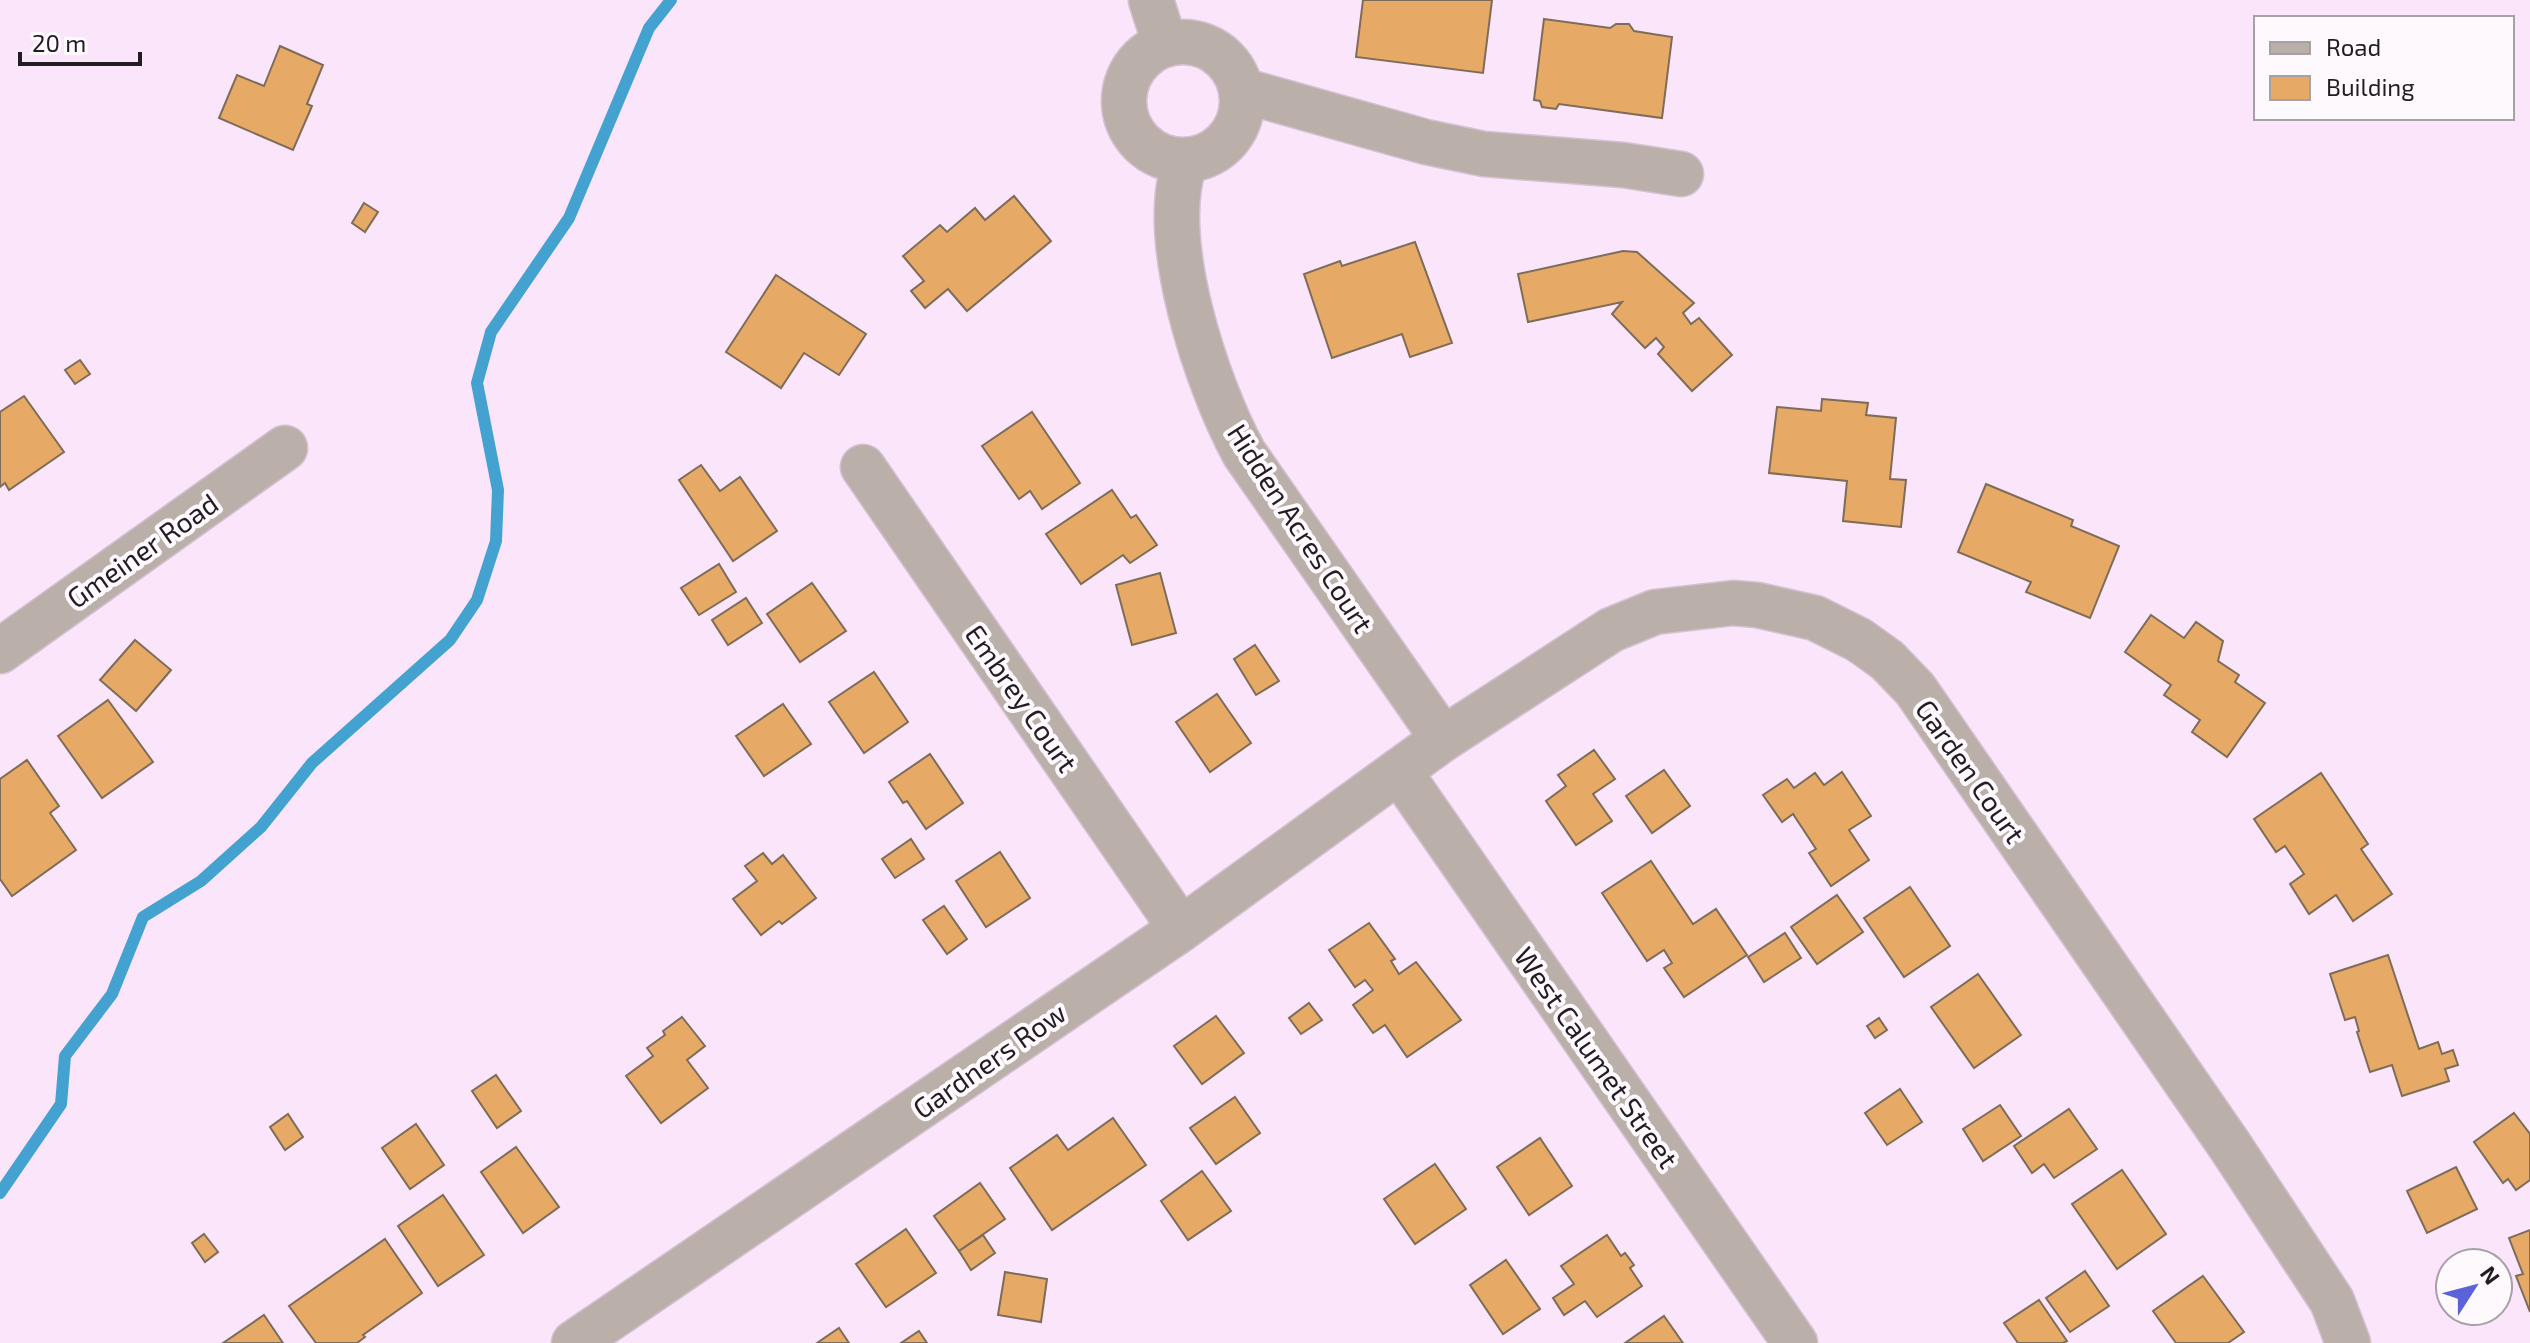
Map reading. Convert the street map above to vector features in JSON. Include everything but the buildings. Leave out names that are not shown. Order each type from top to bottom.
[{"type":"street","points":[[1151,0],[1165,44]]},
{"type":"street","points":[[1185,41],[1205,45],[1221,56],[1234,71],[1241,90],[1242,110],[1235,129],[1223,145],[1206,155],[1186,160],[1168,158],[1150,150],[1136,137],[1127,120],[1123,101],[1126,83],[1135,66],[1149,52],[1165,44],[1185,41]]},
{"type":"street","points":[[1241,90],[1426,142],[1484,154],[1623,165],[1681,174]]},
{"type":"street","name":"Hidden Acres Court","points":[[1186,160],[1180,176],[1178,216],[1183,282],[1196,334],[1235,436],[1443,739]]},
{"type":"street","name":"Gmeiner Road","points":[[0,651],[285,448]]},
{"type":"street","name":"Embrey Court","points":[[863,467],[1181,929]]},
{"type":"street","name":"Garden Court","points":[[1399,771],[1611,630],[1655,612],[1733,603],[1757,605],[1815,618],[1859,640],[1887,660],[1915,689],[2239,1159],[2332,1301],[2348,1343]]},
{"type":"street","name":"Gardners Row","points":[[574,1343],[1181,929],[1399,771]]},
{"type":"street","name":"West Calumet Street","points":[[1399,771],[1795,1343]]},
{"type":"waterway","points":[[0,1193],[61,1104],[65,1056],[112,994],[143,917],[201,881],[261,827],[312,763],[450,640],[477,600],[496,541],[498,490],[477,383],[491,332],[569,218],[649,28],[671,0]]}]
